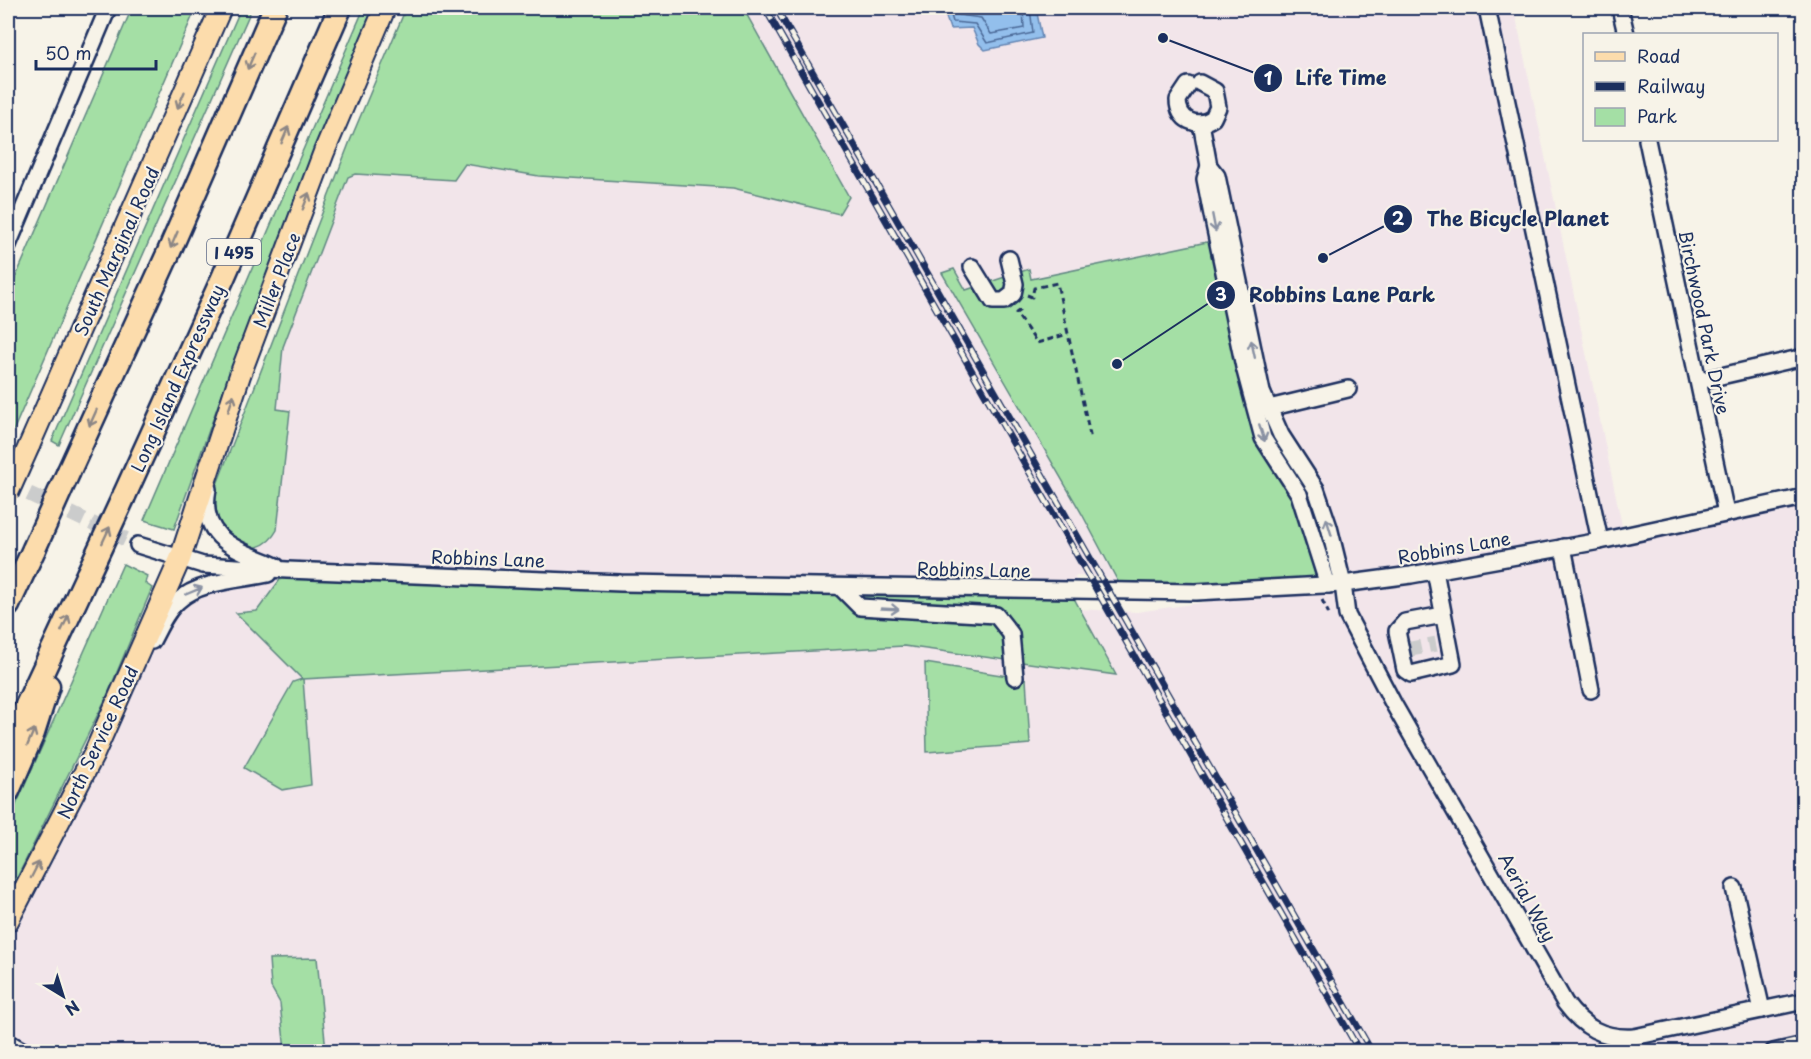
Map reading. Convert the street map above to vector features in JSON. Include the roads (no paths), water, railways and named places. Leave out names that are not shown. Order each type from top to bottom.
[{"type":"highway","points":[[8,605],[173,243],[274,8]]},
{"type":"highway","name":"Long Island Expressway","points":[[8,746],[223,278],[340,8]]},
{"type":"highway","points":[[8,791],[46,697],[54,648]]},
{"type":"main road","name":"South Marginal Road","points":[[8,494],[221,8]]},
{"type":"main road","name":"Miller Place","points":[[180,559],[222,431],[324,153],[385,8]]},
{"type":"main road","name":"North Service Road","points":[[8,921],[94,754],[180,559]]},
{"type":"street","points":[[8,245],[108,8]]},
{"type":"street","points":[[1487,8],[1600,541]]},
{"type":"street","points":[[1620,8],[1626,33]]},
{"type":"street","points":[[1194,84],[1215,91],[1219,102],[1213,118],[1201,123],[1189,121],[1180,112],[1178,100],[1194,84]]},
{"type":"street","points":[[1201,123],[1209,166],[1205,179],[1244,367],[1263,438],[1299,494],[1336,584]]},
{"type":"street","name":"Birchwood Park Drive","points":[[1647,141],[1726,513]]},
{"type":"street","points":[[1209,166],[1217,176],[1262,392],[1281,435],[1316,489],[1329,527],[1336,584]]},
{"type":"street","points":[[972,267],[993,301],[1004,301],[1014,290],[1010,259]]},
{"type":"street","points":[[1698,381],[1803,357]]},
{"type":"street","points":[[1269,408],[1348,389]]},
{"type":"street","points":[[222,431],[207,492],[206,519],[214,533],[229,544],[287,570]]},
{"type":"street","name":"Robbins Lane","points":[[138,545],[203,565],[287,570],[621,583],[1196,592],[1336,584],[1435,571],[1600,541],[1803,497]]},
{"type":"street","points":[[1563,547],[1591,690]]},
{"type":"street","points":[[124,688],[169,612],[186,595],[198,588],[287,570]]},
{"type":"street","points":[[1405,670],[1411,674],[1453,664],[1442,642],[1443,615],[1435,571]]},
{"type":"street","name":"Aerial Way","points":[[1336,584],[1347,615],[1382,682],[1564,1003],[1578,1021],[1595,1032],[1616,1038],[1634,1037],[1803,1002]]},
{"type":"street","points":[[840,587],[860,607],[996,615],[1011,634],[1015,677]]},
{"type":"street","points":[[1405,670],[1403,651],[1396,631],[1405,622],[1443,615]]},
{"type":"street","points":[[1382,682],[1405,670]]},
{"type":"street","points":[[1734,888],[1762,1010]]},
{"type":"street","points":[[8,1042],[24,1052]]},
{"type":"street","points":[[1773,1052],[1803,1045]]},
{"type":"water","points":[[943,8],[1036,8],[1042,38],[985,50],[979,44],[972,28],[950,29]]},
{"type":"tunnel","points":[[8,484],[138,545]]},
{"type":"tunnel","points":[[1406,650],[1436,644]]},
{"type":"railway","points":[[765,8],[1360,1052]]},
{"type":"railway","points":[[776,8],[1372,1052]]},
{"type":"place","name":"Life Time","points":[[1163,38]]},
{"type":"place","name":"The Bicycle Planet","points":[[1323,258]]},
{"type":"place","name":"Robbins Lane Park","points":[[1117,364]]}]
